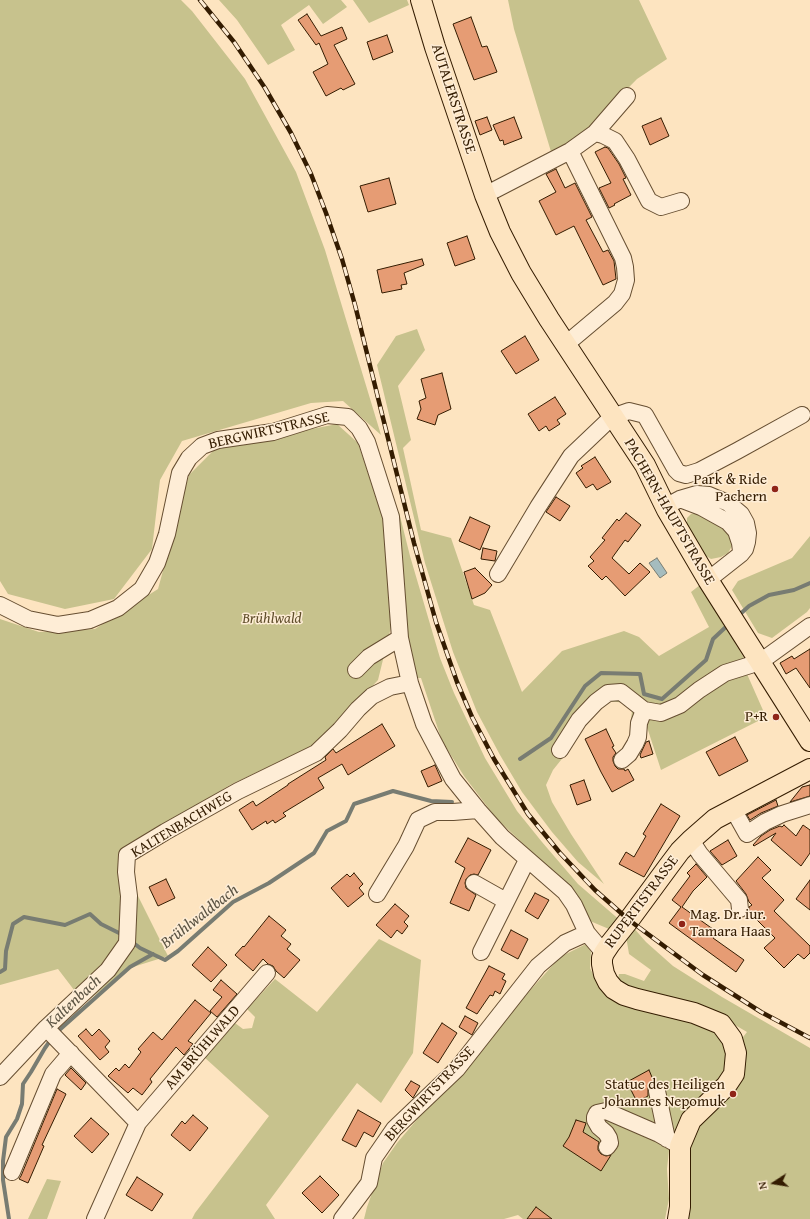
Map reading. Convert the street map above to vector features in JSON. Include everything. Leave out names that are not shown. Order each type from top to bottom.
[{"type":"main road","name":"AUTALERSTRASSE","points":[[421,0],[435,47],[485,196]]},
{"type":"main road","name":"PACHERN-HAUPTSTRASSE","points":[[485,196],[500,232],[521,273],[565,345],[672,503],[708,580],[810,741]]},
{"type":"main road","name":"RUPERTISTRASSE","points":[[678,1219],[680,1207],[674,1142],[691,1120],[726,1086],[734,1074],[736,1053],[732,1039],[721,1024],[701,1015],[624,995],[614,989],[604,974],[602,964],[604,953],[680,851],[691,840],[715,819],[810,769]]},
{"type":"street","points":[[485,196],[570,151],[595,133],[627,96]]},
{"type":"street","points":[[595,133],[604,135],[615,141],[649,201],[661,207],[681,201]]},
{"type":"street","points":[[565,345],[615,303],[622,294],[626,280],[623,258],[570,151]]},
{"type":"street","points":[[498,574],[538,507],[571,456],[612,416],[629,411],[644,414],[676,470],[679,473],[686,475],[699,471],[802,414]]},
{"type":"street","name":"BERGWIRTSTRASSE","points":[[0,605],[28,619],[58,625],[90,620],[118,608],[142,589],[157,563],[167,534],[180,473],[189,458],[202,446],[218,440],[273,432],[327,415],[348,417],[359,428],[367,442],[391,517],[400,638],[410,684],[424,724],[453,779],[502,837],[565,892],[574,905],[587,933],[604,953]]},
{"type":"street","points":[[672,503],[697,494],[709,495],[728,503],[735,508],[741,514],[746,523],[748,533],[747,542],[741,554],[708,580]]},
{"type":"street","points":[[560,750],[579,720],[596,702],[608,693],[621,692],[644,710],[661,713],[680,704],[725,673],[760,662],[810,626]]},
{"type":"street","points":[[356,670],[369,657],[400,638]]},
{"type":"street","name":"KALTENBACHWEG","points":[[3,1067],[108,970],[127,943],[129,896],[126,872],[127,855],[165,832],[238,792],[316,753],[372,696],[390,687],[410,684]]},
{"type":"street","points":[[622,760],[629,754],[638,737],[639,723],[644,710]]},
{"type":"street","points":[[733,809],[747,834],[765,822],[782,814],[810,805]]},
{"type":"street","points":[[377,894],[406,846],[418,820],[434,812],[478,810]]},
{"type":"street","points":[[691,840],[700,854],[739,900],[740,909]]},
{"type":"street","points":[[481,952],[528,860]]},
{"type":"street","points":[[474,883],[506,901]]},
{"type":"street","name":"BERGWIRTSTRASSE","points":[[342,1219],[369,1183],[374,1158],[394,1129],[457,1069],[538,966],[565,943],[587,933]]},
{"type":"street","name":"AM BRÜHLWALD","points":[[95,1219],[138,1123],[267,973]]},
{"type":"street","points":[[46,1028],[138,1123]]},
{"type":"street","points":[[12,1172],[52,1074],[71,1053]]},
{"type":"street","points":[[657,1091],[674,1142]]},
{"type":"street","points":[[607,1147],[610,1142],[609,1138],[595,1120],[597,1113],[606,1111],[674,1142]]},
{"type":"green space","points":[[0,0],[181,0],[192,11],[245,79],[296,172],[325,250],[381,435],[343,401],[311,403],[182,441],[160,480],[152,549],[114,599],[65,609],[8,594],[0,581]]},
{"type":"green space","points":[[219,0],[341,0],[347,7],[323,24],[309,5],[281,25],[295,50],[268,65],[237,20]]},
{"type":"green space","points":[[353,0],[407,0],[409,5],[369,23]]},
{"type":"green space","points":[[508,0],[639,0],[667,59],[637,79],[571,146],[552,155],[514,29]]},
{"type":"green space","points":[[417,329],[425,350],[398,386],[411,440],[403,448],[421,530],[451,538],[474,605],[490,610],[522,692],[562,651],[624,631],[639,637],[659,656],[709,627],[691,592],[700,585],[744,658],[721,680],[747,674],[766,717],[661,770],[646,724],[633,729],[631,719],[632,711],[627,703],[607,701],[591,715],[573,745],[553,770],[546,785],[552,802],[604,884],[578,862],[552,832],[522,792],[477,712],[453,652],[425,563],[377,365],[396,336]]},
{"type":"green space","name":"Brühlwald","points":[[337,424],[358,443],[385,525],[391,627],[378,680],[322,741],[230,785],[128,848],[131,882],[168,956],[133,967],[84,1003],[58,969],[0,985],[0,619],[39,632],[95,629],[158,589],[189,475],[216,448]]},
{"type":"green space","points":[[399,512],[410,556],[440,658],[454,693],[485,758],[517,811],[578,884],[622,922],[618,926],[609,929],[590,921],[536,856],[496,818],[464,776],[442,741],[421,678],[414,678],[410,659],[398,537]]},
{"type":"green space","points":[[697,513],[728,530],[732,546],[728,553],[721,557],[711,559],[703,554],[687,527],[687,518],[691,514]]},
{"type":"green space","points":[[810,536],[810,608],[807,612],[772,638],[758,633],[732,590],[738,581],[792,558]]},
{"type":"green space","points":[[632,926],[646,942],[673,966],[722,997],[810,1048],[810,1219],[682,1219],[686,1153],[740,1041],[747,1032],[711,1011],[622,988],[618,979],[619,974],[625,974],[644,981],[651,970],[629,954],[626,936]]},
{"type":"green space","points":[[379,939],[421,960],[413,1053],[381,1103],[357,1083],[266,1205],[275,1219],[192,1219],[269,1116],[204,1057],[235,1023],[243,1029],[252,1028],[255,1017],[247,1009],[275,979],[317,1012]]},
{"type":"green space","points":[[586,944],[591,952],[590,968],[597,982],[716,1032],[727,1047],[728,1066],[669,1150],[667,1169],[669,1199],[665,1219],[523,1219],[518,1215],[504,1219],[364,1219],[383,1163],[397,1143],[420,1116],[450,1085],[517,1005],[560,957]]},
{"type":"green space","points":[[47,1179],[61,1181],[47,1219],[28,1219]]},
{"type":"water","points":[[657,558],[667,573],[660,578],[649,563]]},
{"type":"building","points":[[307,14],[321,36],[342,27],[347,39],[334,45],[355,84],[343,90],[341,88],[326,96],[313,72],[328,64],[319,43],[316,45],[298,20]]},
{"type":"building","points":[[471,17],[482,47],[487,46],[497,72],[474,80],[453,24]]},
{"type":"building","points":[[387,35],[393,52],[373,60],[367,42]]},
{"type":"building","points":[[487,117],[492,130],[480,135],[475,121]]},
{"type":"building","points":[[514,117],[522,138],[504,145],[503,140],[500,141],[493,125]]},
{"type":"building","points":[[661,118],[669,136],[650,145],[642,126]]},
{"type":"building","points":[[605,147],[608,148],[619,164],[626,178],[623,179],[631,195],[609,208],[599,188],[611,183],[595,152]]},
{"type":"building","points":[[556,169],[565,188],[575,183],[592,217],[586,220],[603,252],[608,250],[614,261],[616,279],[603,285],[574,226],[556,235],[539,201],[556,192],[546,174]]},
{"type":"building","points":[[389,178],[396,204],[368,212],[360,186]]},
{"type":"building","points":[[467,236],[475,259],[455,266],[447,243]]},
{"type":"building","points":[[422,259],[424,265],[404,273],[407,284],[401,285],[402,289],[382,293],[377,270]]},
{"type":"building","points":[[525,336],[539,360],[516,374],[501,351]]},
{"type":"building","points":[[442,373],[451,409],[438,415],[435,425],[417,419],[421,409],[419,401],[426,398],[421,379]]},
{"type":"building","points":[[555,397],[566,414],[557,420],[560,424],[549,431],[546,426],[539,431],[528,414]]},
{"type":"building","points":[[595,457],[611,482],[597,490],[593,484],[586,488],[576,473],[583,468],[581,466]]},
{"type":"building","points":[[556,497],[570,506],[560,521],[546,512]]},
{"type":"building","points":[[626,513],[641,525],[628,542],[625,540],[612,558],[629,574],[640,563],[650,572],[625,596],[606,576],[602,580],[588,566],[594,561],[590,557],[605,540],[602,538],[617,519],[619,521]]},
{"type":"building","points":[[470,517],[490,526],[480,550],[459,541]]},
{"type":"building","points":[[483,548],[497,551],[495,561],[481,559]]},
{"type":"building","points":[[475,568],[492,585],[485,593],[472,599],[464,572]]},
{"type":"building","points":[[810,649],[810,688],[796,668],[786,674],[780,663],[792,656],[794,659]]},
{"type":"building","points":[[382,724],[395,746],[348,775],[342,764],[318,778],[324,788],[283,813],[286,816],[275,823],[273,820],[267,824],[266,821],[252,830],[239,810],[253,801],[256,806],[326,760],[325,757],[333,749],[336,753]]},
{"type":"building","points":[[606,729],[614,746],[612,747],[616,753],[613,757],[615,766],[618,769],[624,769],[625,771],[628,769],[634,780],[612,792],[585,739]]},
{"type":"building","points":[[735,737],[748,761],[719,776],[706,752]]},
{"type":"building","points":[[649,741],[653,754],[641,758],[640,755],[646,742]]},
{"type":"building","points":[[435,765],[442,781],[428,787],[421,771]]},
{"type":"building","points":[[584,780],[591,800],[577,805],[570,785]]},
{"type":"building","points":[[810,785],[810,796],[790,802],[802,787]]},
{"type":"building","points":[[776,800],[778,806],[761,813],[750,820],[747,815]]},
{"type":"building","points":[[661,804],[680,816],[644,877],[619,864],[626,852],[634,857],[646,836],[643,834]]},
{"type":"building","points":[[784,825],[796,836],[803,825],[810,830],[810,853],[801,866],[771,840],[776,833],[754,846],[753,845],[761,836],[770,830],[780,826],[782,827]]},
{"type":"building","points":[[468,838],[491,850],[478,875],[470,875],[466,879],[466,888],[476,895],[469,911],[450,903],[465,868],[455,862]]},
{"type":"building","points":[[728,840],[737,856],[722,865],[710,851]]},
{"type":"building","points":[[758,857],[771,870],[762,878],[784,900],[774,911],[810,946],[810,953],[804,959],[798,954],[784,968],[764,948],[775,938],[749,912],[749,907],[752,905],[736,881]]},
{"type":"building","points":[[696,864],[707,877],[693,891],[682,907],[717,932],[713,938],[744,960],[736,972],[669,923],[681,907],[672,900],[690,876],[687,873]]},
{"type":"building","points":[[354,873],[363,884],[359,888],[364,894],[348,907],[331,888],[347,874],[350,877]]},
{"type":"building","points":[[166,879],[175,898],[158,906],[149,887]]},
{"type":"building","points":[[810,880],[810,910],[796,899]]},
{"type":"building","points":[[535,893],[549,900],[538,919],[525,911]]},
{"type":"building","points":[[395,904],[409,916],[404,922],[408,926],[402,934],[397,930],[391,938],[376,925]]},
{"type":"building","points":[[269,916],[286,930],[281,936],[291,944],[287,949],[300,960],[284,978],[273,966],[268,964],[263,959],[253,971],[235,955],[243,946],[244,947]]},
{"type":"building","points":[[511,930],[528,939],[518,959],[501,950]]},
{"type":"building","points":[[208,947],[227,965],[211,982],[192,965]]},
{"type":"building","points":[[489,966],[505,974],[502,979],[506,981],[500,994],[495,991],[493,996],[490,995],[477,1014],[466,1008]]},
{"type":"building","points":[[221,980],[237,994],[217,1017],[210,1011],[222,997],[213,990]]},
{"type":"building","points":[[195,1000],[211,1013],[188,1041],[193,1044],[184,1055],[176,1047],[150,1079],[152,1082],[142,1095],[133,1088],[128,1093],[108,1076],[116,1068],[119,1071],[125,1064],[129,1068],[141,1052],[138,1049],[153,1032],[162,1040]]},
{"type":"building","points":[[465,1016],[478,1023],[472,1035],[459,1027]]},
{"type":"building","points":[[442,1023],[457,1033],[438,1063],[423,1053]]},
{"type":"building","points":[[86,1029],[92,1036],[99,1029],[110,1041],[105,1047],[109,1052],[100,1060],[78,1036]]},
{"type":"building","points":[[71,1068],[86,1083],[81,1090],[65,1075]]},
{"type":"building","points":[[649,1070],[654,1082],[650,1084],[648,1088],[648,1096],[637,1102],[627,1082]]},
{"type":"building","points":[[411,1081],[420,1086],[413,1098],[405,1090]]},
{"type":"building","points":[[57,1089],[66,1094],[42,1145],[44,1146],[28,1183],[19,1179]]},
{"type":"building","points":[[358,1110],[381,1123],[373,1137],[364,1132],[356,1147],[342,1140]]},
{"type":"building","points":[[193,1115],[208,1128],[190,1151],[171,1135],[182,1121],[185,1124]]},
{"type":"building","points":[[91,1118],[109,1134],[92,1153],[74,1136]]},
{"type":"building","points":[[576,1120],[586,1123],[583,1132],[599,1142],[598,1150],[601,1154],[606,1156],[611,1155],[601,1171],[563,1146],[569,1137]]},
{"type":"building","points":[[320,1176],[339,1195],[322,1213],[302,1193]]},
{"type":"building","points":[[137,1177],[163,1194],[152,1211],[126,1195]]},
{"type":"building","points":[[536,1207],[552,1219],[527,1219]]},
{"type":"waterway","name":"Brühlwaldbach","points":[[737,617],[749,606],[769,595],[794,590],[810,583]]},
{"type":"waterway","name":"Brühlwaldbach","points":[[520,759],[551,738],[585,686],[601,673],[640,674],[644,694],[662,699],[706,660],[713,639],[729,624]]},
{"type":"waterway","name":"Brühlwaldbach","points":[[131,941],[140,948],[165,960],[178,951],[233,902],[269,883],[314,853],[327,831],[346,821],[354,804],[393,791],[431,801],[452,802]]},
{"type":"waterway","name":"Brühlwaldbach","points":[[0,972],[5,969],[6,951],[13,924],[24,917],[65,925],[90,914],[101,924],[123,935]]},
{"type":"waterway","name":"Kaltenbach","points":[[56,1033],[130,967],[153,954]]},
{"type":"waterway","name":"Kaltenbach","points":[[9,1219],[3,1180],[3,1161],[6,1137],[17,1119],[22,1104],[23,1084],[52,1038]]},
{"type":"railway","points":[[200,0],[234,42],[265,88],[291,133],[311,174],[342,259],[355,305],[414,543],[436,622],[457,682],[472,717],[494,759],[528,814],[560,853],[595,890],[629,920],[703,975],[761,1012],[810,1038]]},
{"type":"place","name":"Park & Ride Pachern","points":[[775,489]]},
{"type":"place","name":"P+R","points":[[776,717]]},
{"type":"place","name":"Mag. Dr. iur. Tamara Haas","points":[[682,924]]},
{"type":"place","name":"Statue des Heiligen Johannes Nepomuk","points":[[733,1094]]}]
